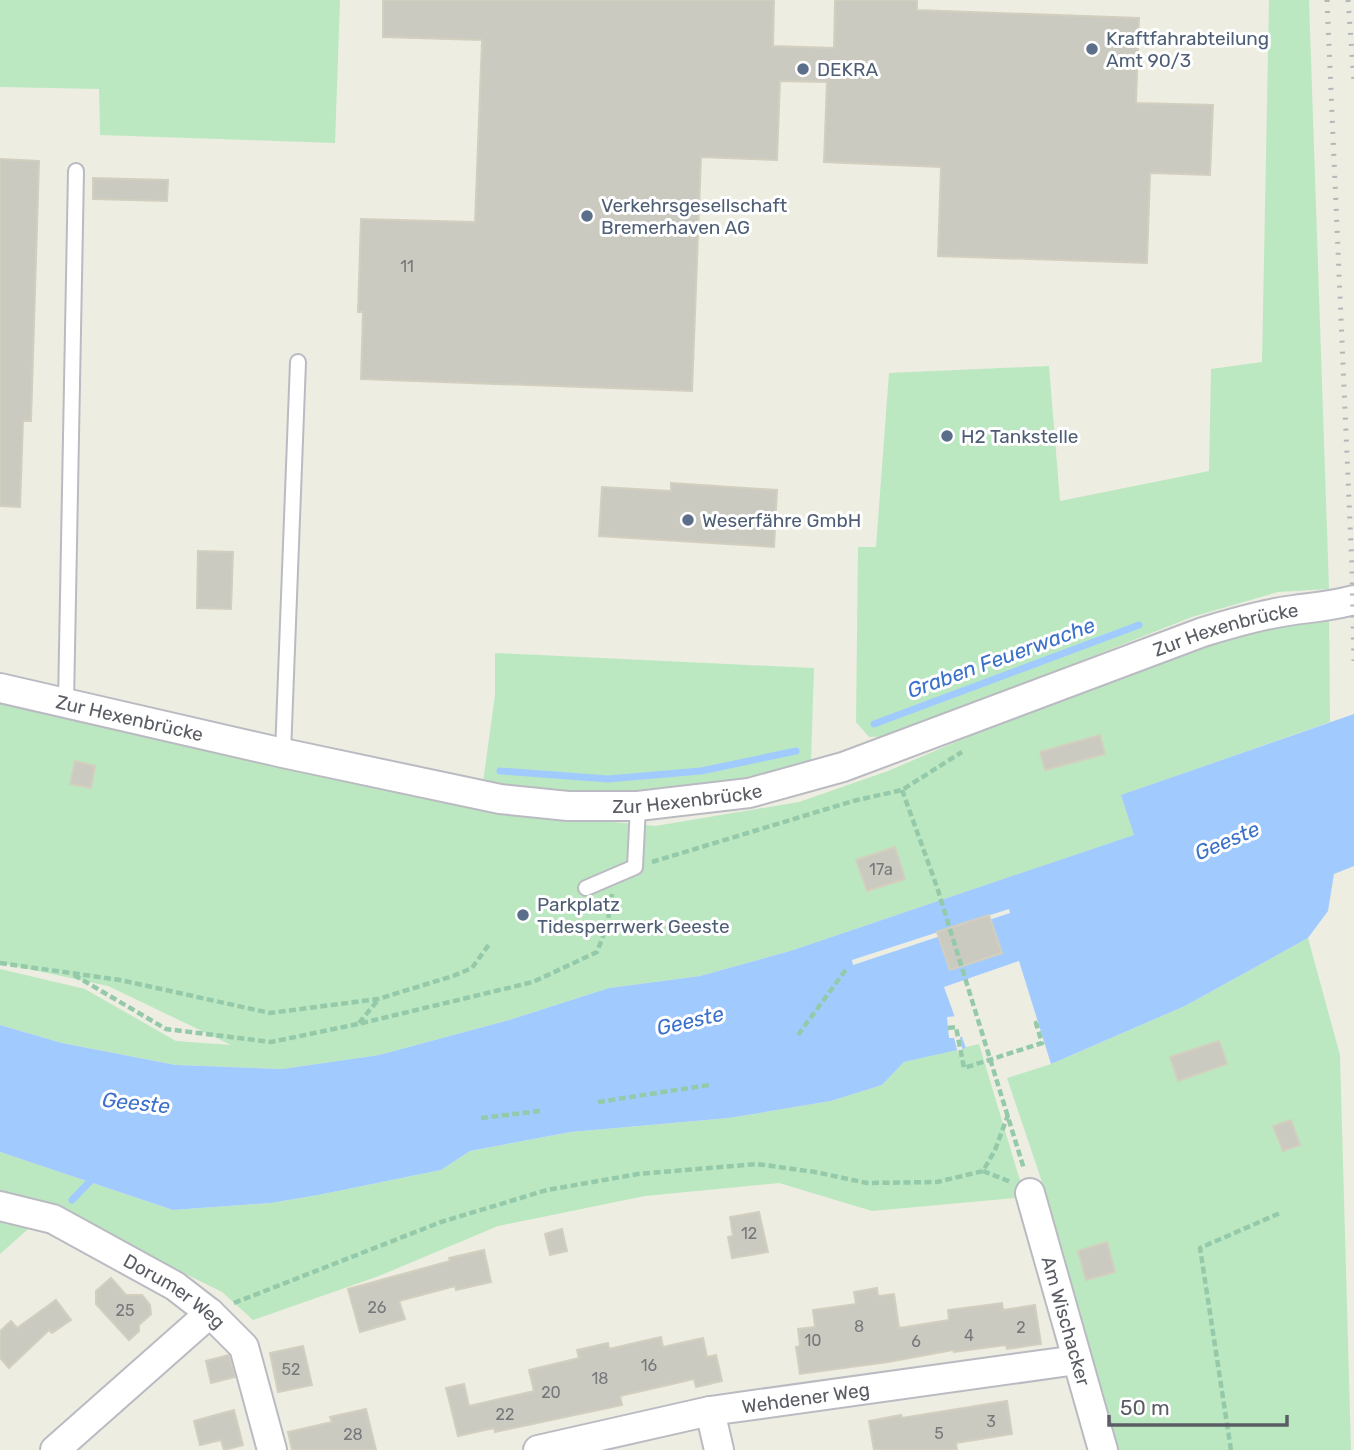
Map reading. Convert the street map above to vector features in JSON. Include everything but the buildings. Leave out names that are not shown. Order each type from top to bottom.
[{"type":"street","name":"Zur Hexenbrücke","points":[[0,688],[499,799],[568,806],[638,806],[749,793],[843,767],[1202,632],[1239,620],[1295,610],[1325,608],[1354,600]]},
{"type":"street","name":"Am Wischacker","points":[[1030,1193],[1103,1450]]},
{"type":"street","name":"Dorumer Weg","points":[[0,1206],[53,1219],[175,1286],[210,1313],[244,1347],[272,1450]]},
{"type":"street","points":[[55,1450],[210,1313]]},
{"type":"street","name":"Wehdener Weg","points":[[538,1450],[710,1411],[1077,1360]]},
{"type":"street","points":[[710,1411],[719,1450]]},
{"type":"lane","points":[[66,704],[76,171]]},
{"type":"lane","points":[[284,753],[298,362]]},
{"type":"lane","points":[[586,888],[635,867],[638,806]]},
{"type":"path","points":[[635,867],[853,801],[902,790],[964,750]]},
{"type":"path","points":[[902,790],[937,887],[1009,1115],[1030,1193]]},
{"type":"path","points":[[74,975],[166,1029],[271,1042],[533,982],[597,951],[607,926],[616,876]]},
{"type":"path","points":[[0,963],[120,980],[270,1013],[378,999],[472,968],[490,943]]},
{"type":"path","points":[[798,1035],[847,968]]},
{"type":"path","points":[[358,1024],[378,999]]},
{"type":"path","points":[[948,1028],[956,1027],[964,1068],[1042,1043],[1036,1023],[1040,1022]]},
{"type":"path","points":[[597,1102],[709,1085]]},
{"type":"path","points":[[481,1118],[540,1111]]},
{"type":"path","points":[[210,1313],[441,1222],[547,1190],[638,1174],[757,1164],[867,1183],[937,1182],[984,1171],[1009,1115]]},
{"type":"path","points":[[1231,1450],[1200,1248],[1280,1213]]},
{"type":"green space","points":[[0,0],[340,0],[335,143],[100,135],[99,89],[0,87]]},
{"type":"green space","points":[[1269,0],[1309,0],[1329,589],[1278,592],[1192,617],[891,736],[869,737],[856,722],[858,547],[876,547],[889,373],[1049,366],[1060,501],[1209,471],[1211,369],[1262,362]]},
{"type":"green space","points":[[1329,614],[1330,722],[1122,795],[1135,835],[790,951],[700,976],[609,988],[509,1020],[379,1055],[282,1069],[176,1065],[62,1043],[0,1025],[0,969],[85,989],[176,1041],[231,1045],[108,986],[0,963],[0,702],[491,810],[655,826],[799,802],[888,771],[1014,717],[1209,644]]},
{"type":"green space","points":[[495,653],[814,668],[811,762],[733,783],[641,795],[517,787],[483,782],[495,695]]},
{"type":"green space","points":[[1308,938],[1340,1055],[1351,1450],[1115,1450],[1047,1197],[1007,1078],[1051,1064],[1185,1006]]},
{"type":"green space","points":[[979,1044],[1025,1197],[872,1211],[779,1183],[645,1196],[498,1226],[379,1276],[253,1320],[222,1292],[52,1208],[0,1254],[0,1152],[173,1210],[271,1203],[441,1170],[470,1151],[571,1132],[729,1118],[831,1101],[882,1085],[904,1062]]},
{"type":"water","name":"Geeste","points":[[1354,714],[1354,866],[1334,874],[1328,911],[1308,938],[1185,1006],[1051,1064],[1019,961],[944,987],[966,1048],[904,1062],[882,1085],[831,1101],[729,1118],[571,1132],[470,1151],[441,1170],[318,1195],[271,1203],[173,1210],[0,1152],[0,1025],[62,1043],[176,1065],[282,1069],[379,1055],[509,1020],[609,988],[700,976],[790,951],[1134,835],[1121,795]],"holes":[[[1009,909],[1010,913],[853,965],[852,960]]]},
{"type":"pier","points":[[958,1016],[963,1036],[960,1037],[963,1052],[958,1053],[954,1038],[949,1038],[947,1017]]},
{"type":"waterway","name":"Graben Feuerwache","points":[[874,724],[1139,625]]},
{"type":"waterway","name":"Graben Feuerwache","points":[[500,771],[608,779],[701,771],[796,751]]},
{"type":"waterway","points":[[72,1200],[96,1175]]},
{"type":"railway","points":[[1327,0],[1354,661]]},
{"type":"railway","points":[[1348,0],[1354,81]]},
{"type":"place","name":"Kraftfahrabteilung Amt 90/3","points":[[1092,49]]},
{"type":"place","name":"DEKRA","points":[[803,69]]},
{"type":"place","name":"Verkehrsgesellschaft Bremerhaven AG","points":[[587,216]]},
{"type":"place","name":"H2 Tankstelle","points":[[947,436]]},
{"type":"place","name":"Weserfähre GmbH","points":[[688,520]]},
{"type":"place","name":"Parkplatz Tidesperrwerk Geeste","points":[[523,915]]}]
